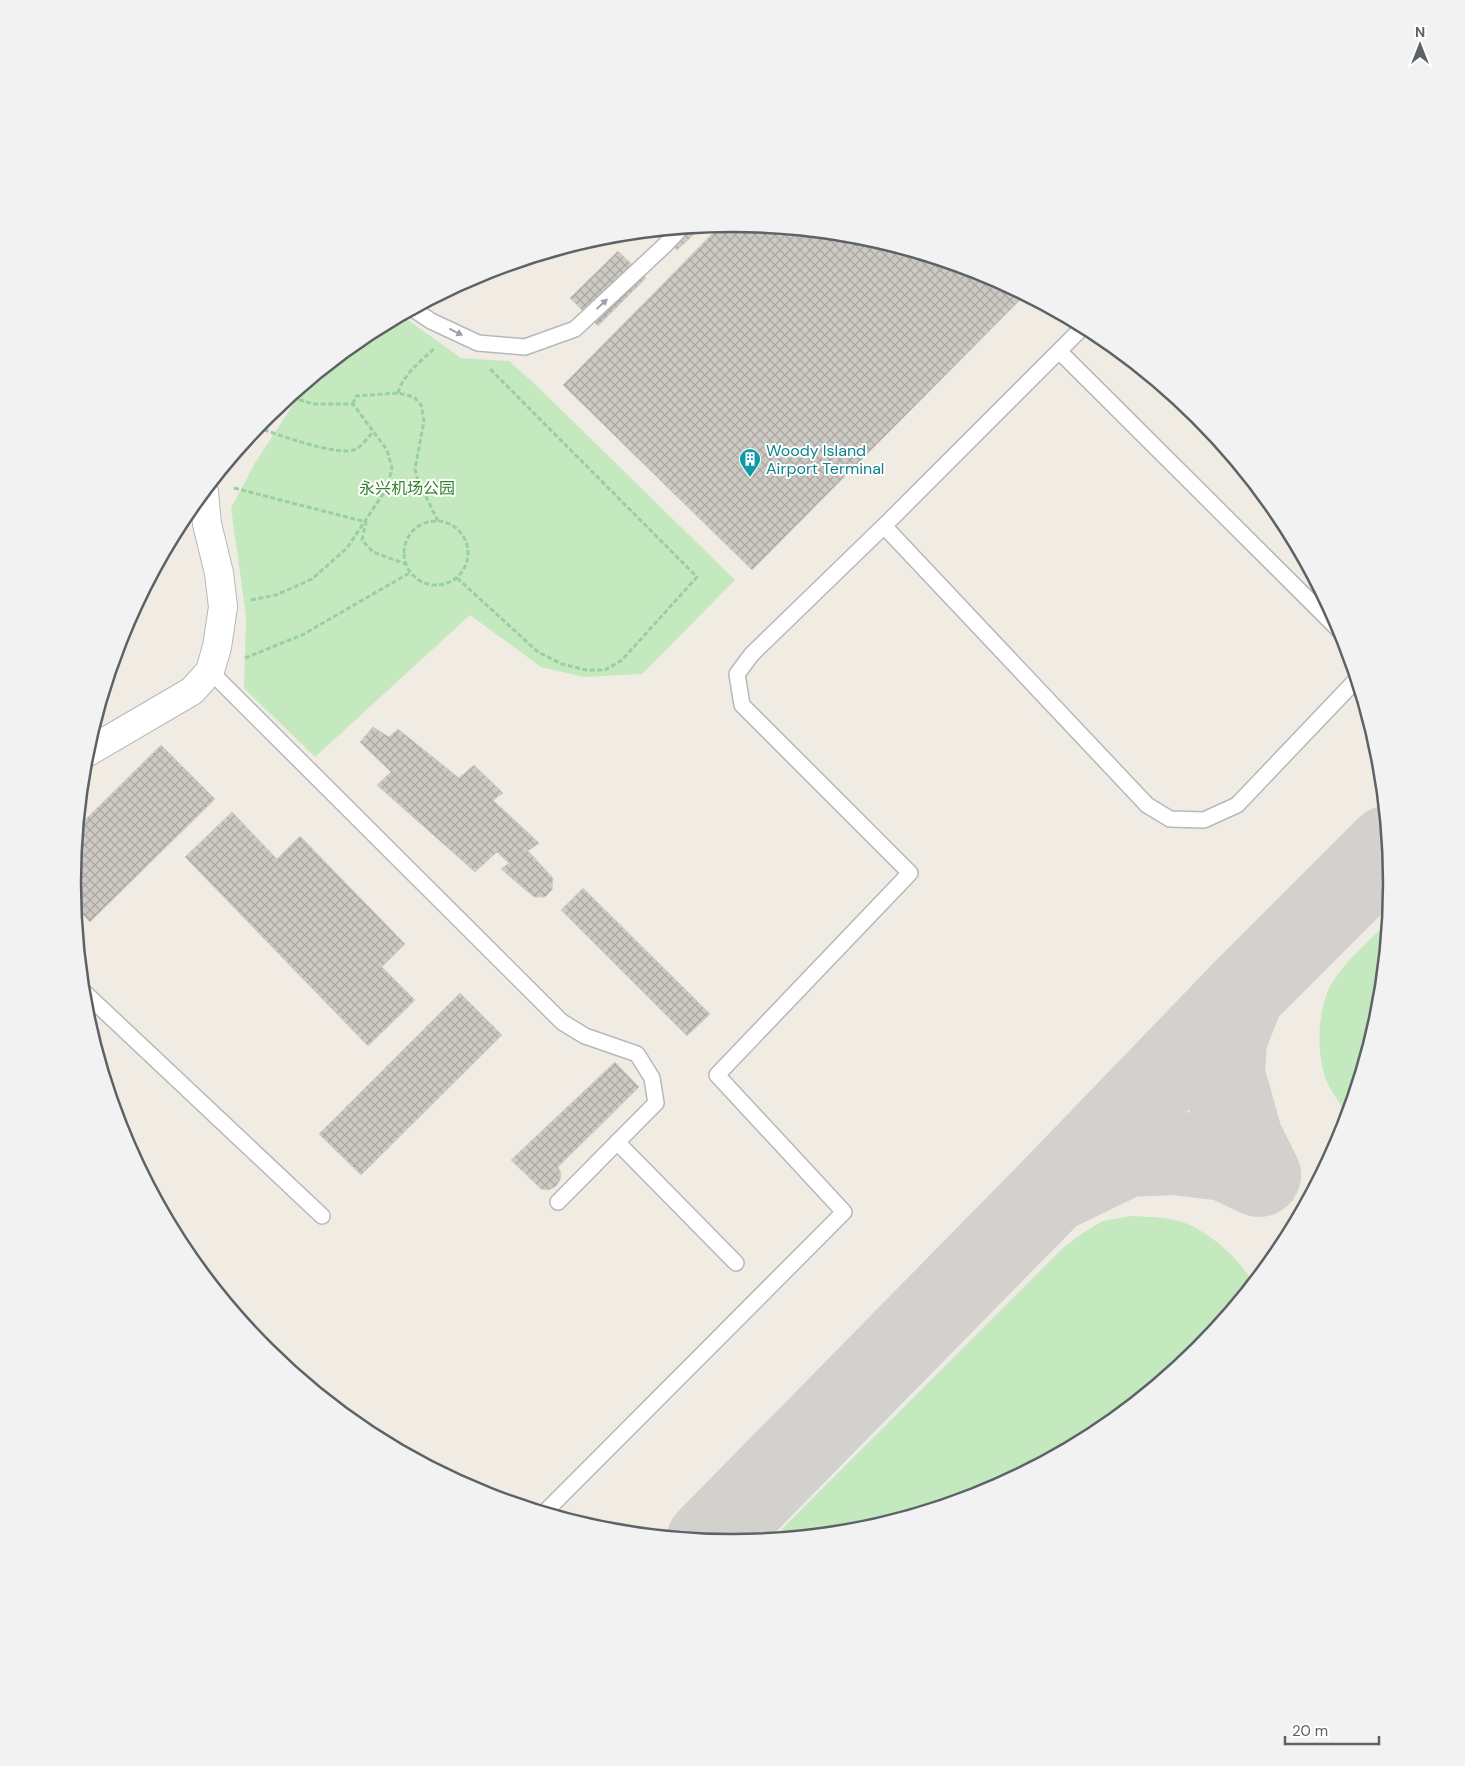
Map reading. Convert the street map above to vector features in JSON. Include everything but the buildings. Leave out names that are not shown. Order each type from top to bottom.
[{"type":"street","points":[[96,747],[192,691],[210,671],[217,646],[223,607],[219,573],[207,524],[205,502]]},
{"type":"lane","points":[[419,313],[478,343],[525,348],[576,329],[675,234]]},
{"type":"lane","points":[[549,1508],[844,1212],[717,1074],[910,873],[742,704],[737,674],[752,654],[884,526],[1078,332]]},
{"type":"lane","points":[[1059,351],[1327,618]]},
{"type":"lane","points":[[884,526],[1148,805],[1170,818],[1204,820],[1237,805],[1352,684]]},
{"type":"lane","points":[[210,671],[562,1022],[586,1036],[637,1054],[652,1078],[656,1102],[558,1202]]},
{"type":"lane","points":[[92,1000],[322,1216]]},
{"type":"lane","points":[[617,1142],[736,1263]]},
{"type":"path","points":[[398,393],[401,382],[407,374],[453,331]]},
{"type":"path","points":[[457,578],[538,652],[562,664],[586,670],[605,670],[622,660],[697,577],[488,366]]},
{"type":"path","points":[[353,404],[356,396],[398,393],[414,397],[421,405],[424,420],[415,469],[418,481],[438,521]]},
{"type":"path","points":[[297,399],[314,404],[353,404]]},
{"type":"path","points":[[223,607],[276,595],[312,579],[347,548],[366,522],[387,488],[392,468],[387,450],[353,404]]},
{"type":"path","points":[[265,430],[292,440],[345,451],[356,449],[373,432]]},
{"type":"path","points":[[231,487],[366,522]]},
{"type":"path","points":[[438,521],[458,529],[466,543],[468,560],[464,570],[457,578],[448,583],[428,584],[418,580],[411,572],[406,564],[404,553],[406,543],[418,527],[438,521]]},
{"type":"path","points":[[366,522],[362,540],[373,552],[406,564]]},
{"type":"path","points":[[210,671],[302,635],[411,572]]},
{"type":"green space","name":"永兴机场公园","points":[[407,319],[461,358],[509,361],[538,387],[735,580],[642,674],[584,677],[541,667],[470,615],[315,757],[244,688],[246,616],[231,508],[255,463],[297,399],[336,366]]},
{"type":"green space","points":[[1382,928],[1378,968],[1362,1052],[1343,1108],[1326,1080],[1323,1069],[1320,1044],[1321,1018],[1323,1005],[1332,983],[1359,950]]},
{"type":"green space","points":[[1131,1216],[1185,1223],[1195,1227],[1224,1248],[1241,1265],[1250,1278],[1193,1344],[1162,1373],[1129,1400],[1094,1424],[1058,1447],[1021,1467],[982,1485],[942,1500],[901,1512],[860,1522],[778,1533],[1062,1249],[1081,1234],[1103,1221]]},
{"type":"taxiway","points":[[715,1534],[1052,1191],[1243,993],[1383,853]]},
{"type":"taxiway","points":[[1061,1187],[1127,1155],[1174,1153],[1225,1159],[1259,1175],[1241,1139],[1223,1075],[1225,1039],[1243,993]]},
{"type":"place","name":"Woody Island Airport Terminal","points":[[750,478]]}]
